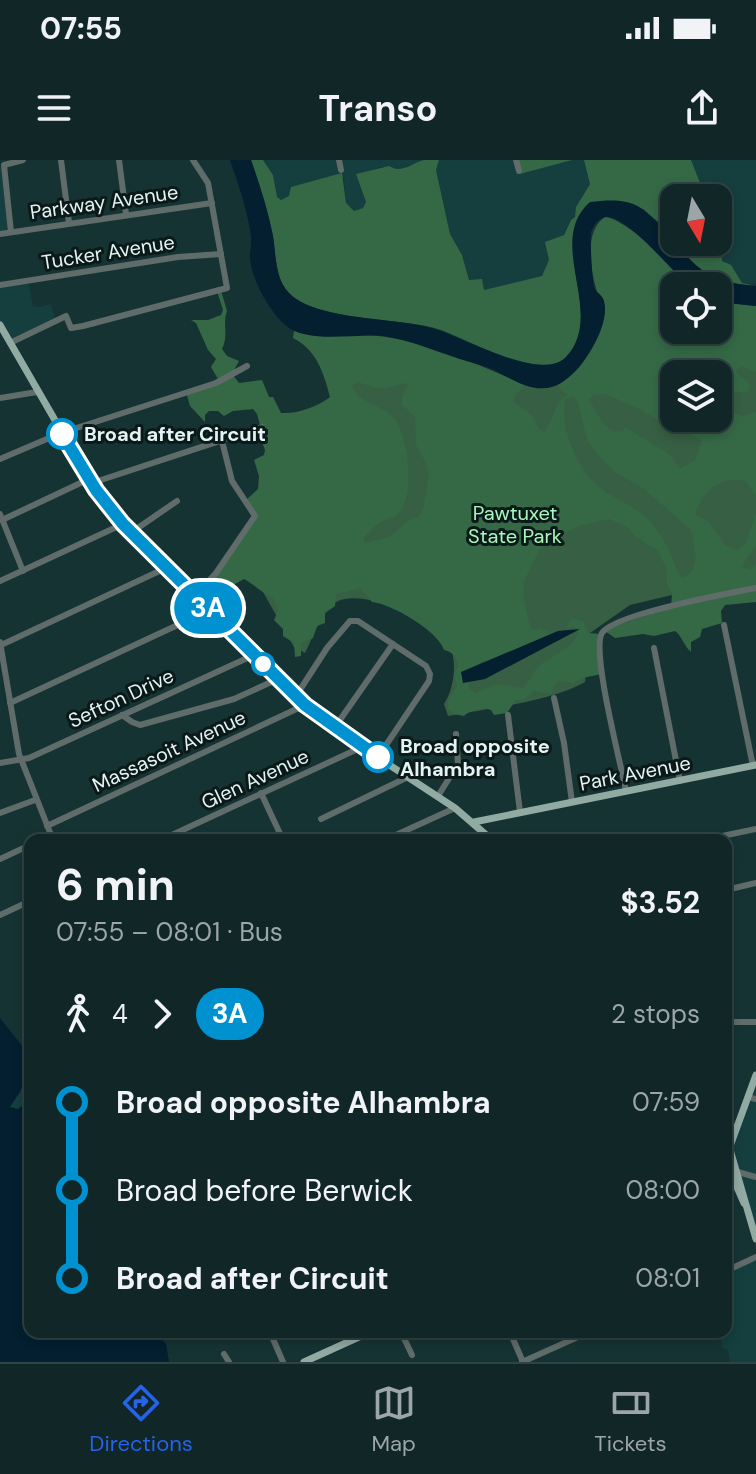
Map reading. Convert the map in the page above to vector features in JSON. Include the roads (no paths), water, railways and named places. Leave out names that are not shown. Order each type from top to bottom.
[{"type":"main road","points":[[0,325],[90,481],[123,524],[305,705],[455,808],[486,834]]},
{"type":"main road","name":"Park Avenue","points":[[474,822],[754,766]]},
{"type":"main road","points":[[732,1142],[752,1098],[756,1075]]},
{"type":"main road","points":[[732,1174],[756,1239]]},
{"type":"main road","points":[[304,1362],[357,1338]]},
{"type":"street","points":[[11,232],[4,165],[23,160]]},
{"type":"street","points":[[61,160],[69,223]]},
{"type":"street","points":[[119,160],[126,214]]},
{"type":"street","points":[[10,343],[66,316],[71,328],[83,326],[227,288],[212,203],[203,173],[193,160]]},
{"type":"street","points":[[339,160],[341,170]]},
{"type":"street","points":[[516,160],[519,171]]},
{"type":"street","name":"Parkway Avenue","points":[[0,234],[212,203]]},
{"type":"street","name":"Tucker Avenue","points":[[0,285],[178,257],[221,254]]},
{"type":"street","points":[[0,459],[61,433],[216,383],[247,366]]},
{"type":"street","points":[[0,398],[37,392]]},
{"type":"street","points":[[23,571],[1,517],[90,481],[262,427]]},
{"type":"street","points":[[196,595],[216,573],[255,516],[232,481],[222,441]]},
{"type":"street","points":[[132,532],[177,501]]},
{"type":"street","points":[[0,581],[123,524]]},
{"type":"street","points":[[50,834],[21,760],[1,644],[168,567]]},
{"type":"street","points":[[626,791],[599,650],[600,636],[606,628],[652,611],[756,588]]},
{"type":"street","points":[[0,697],[10,699],[210,610]]},
{"type":"street","points":[[296,696],[327,648],[350,621],[358,621],[426,666],[430,677],[378,757]]},
{"type":"street","points":[[724,625],[754,766]]},
{"type":"street","points":[[335,727],[393,644]]},
{"type":"street","points":[[654,648],[680,781]]},
{"type":"street","name":"Sefton Drive","points":[[0,763],[21,760],[254,655]]},
{"type":"street","points":[[122,715],[140,725],[234,699],[278,679]]},
{"type":"street","points":[[554,698],[565,746],[572,802]]},
{"type":"street","name":"Massasoit Avenue","points":[[47,826],[305,705]]},
{"type":"street","points":[[508,715],[520,812]]},
{"type":"street","points":[[438,796],[457,767],[456,734]]},
{"type":"street","name":"Glen Avenue","points":[[174,834],[362,747]]},
{"type":"street","points":[[321,819],[408,777]]},
{"type":"street","points":[[261,793],[280,834]]},
{"type":"street","points":[[0,813],[35,800]]},
{"type":"street","points":[[398,834],[455,808]]},
{"type":"street","points":[[732,834],[756,829]]},
{"type":"street","points":[[0,859],[24,848]]},
{"type":"street","points":[[732,889],[756,883]]},
{"type":"street","points":[[0,915],[24,904]]},
{"type":"street","points":[[732,1022],[756,1022]]},
{"type":"street","points":[[732,1170],[756,1177]]},
{"type":"street","points":[[732,1268],[756,1257]]},
{"type":"street","points":[[273,1338],[283,1362]]},
{"type":"street","points":[[404,1338],[412,1355]]},
{"type":"street","points":[[513,1338],[523,1362],[576,1338]]},
{"type":"street","points":[[224,1354],[229,1362]]},
{"type":"place","name":"Broad after Circuit","points":[[62,434]]},
{"type":"place","name":"Broad opposite Alhambra","points":[[378,757]]},
{"type":"park label","name":"Pawtuxet State Park","points":[[515,524]]}]
